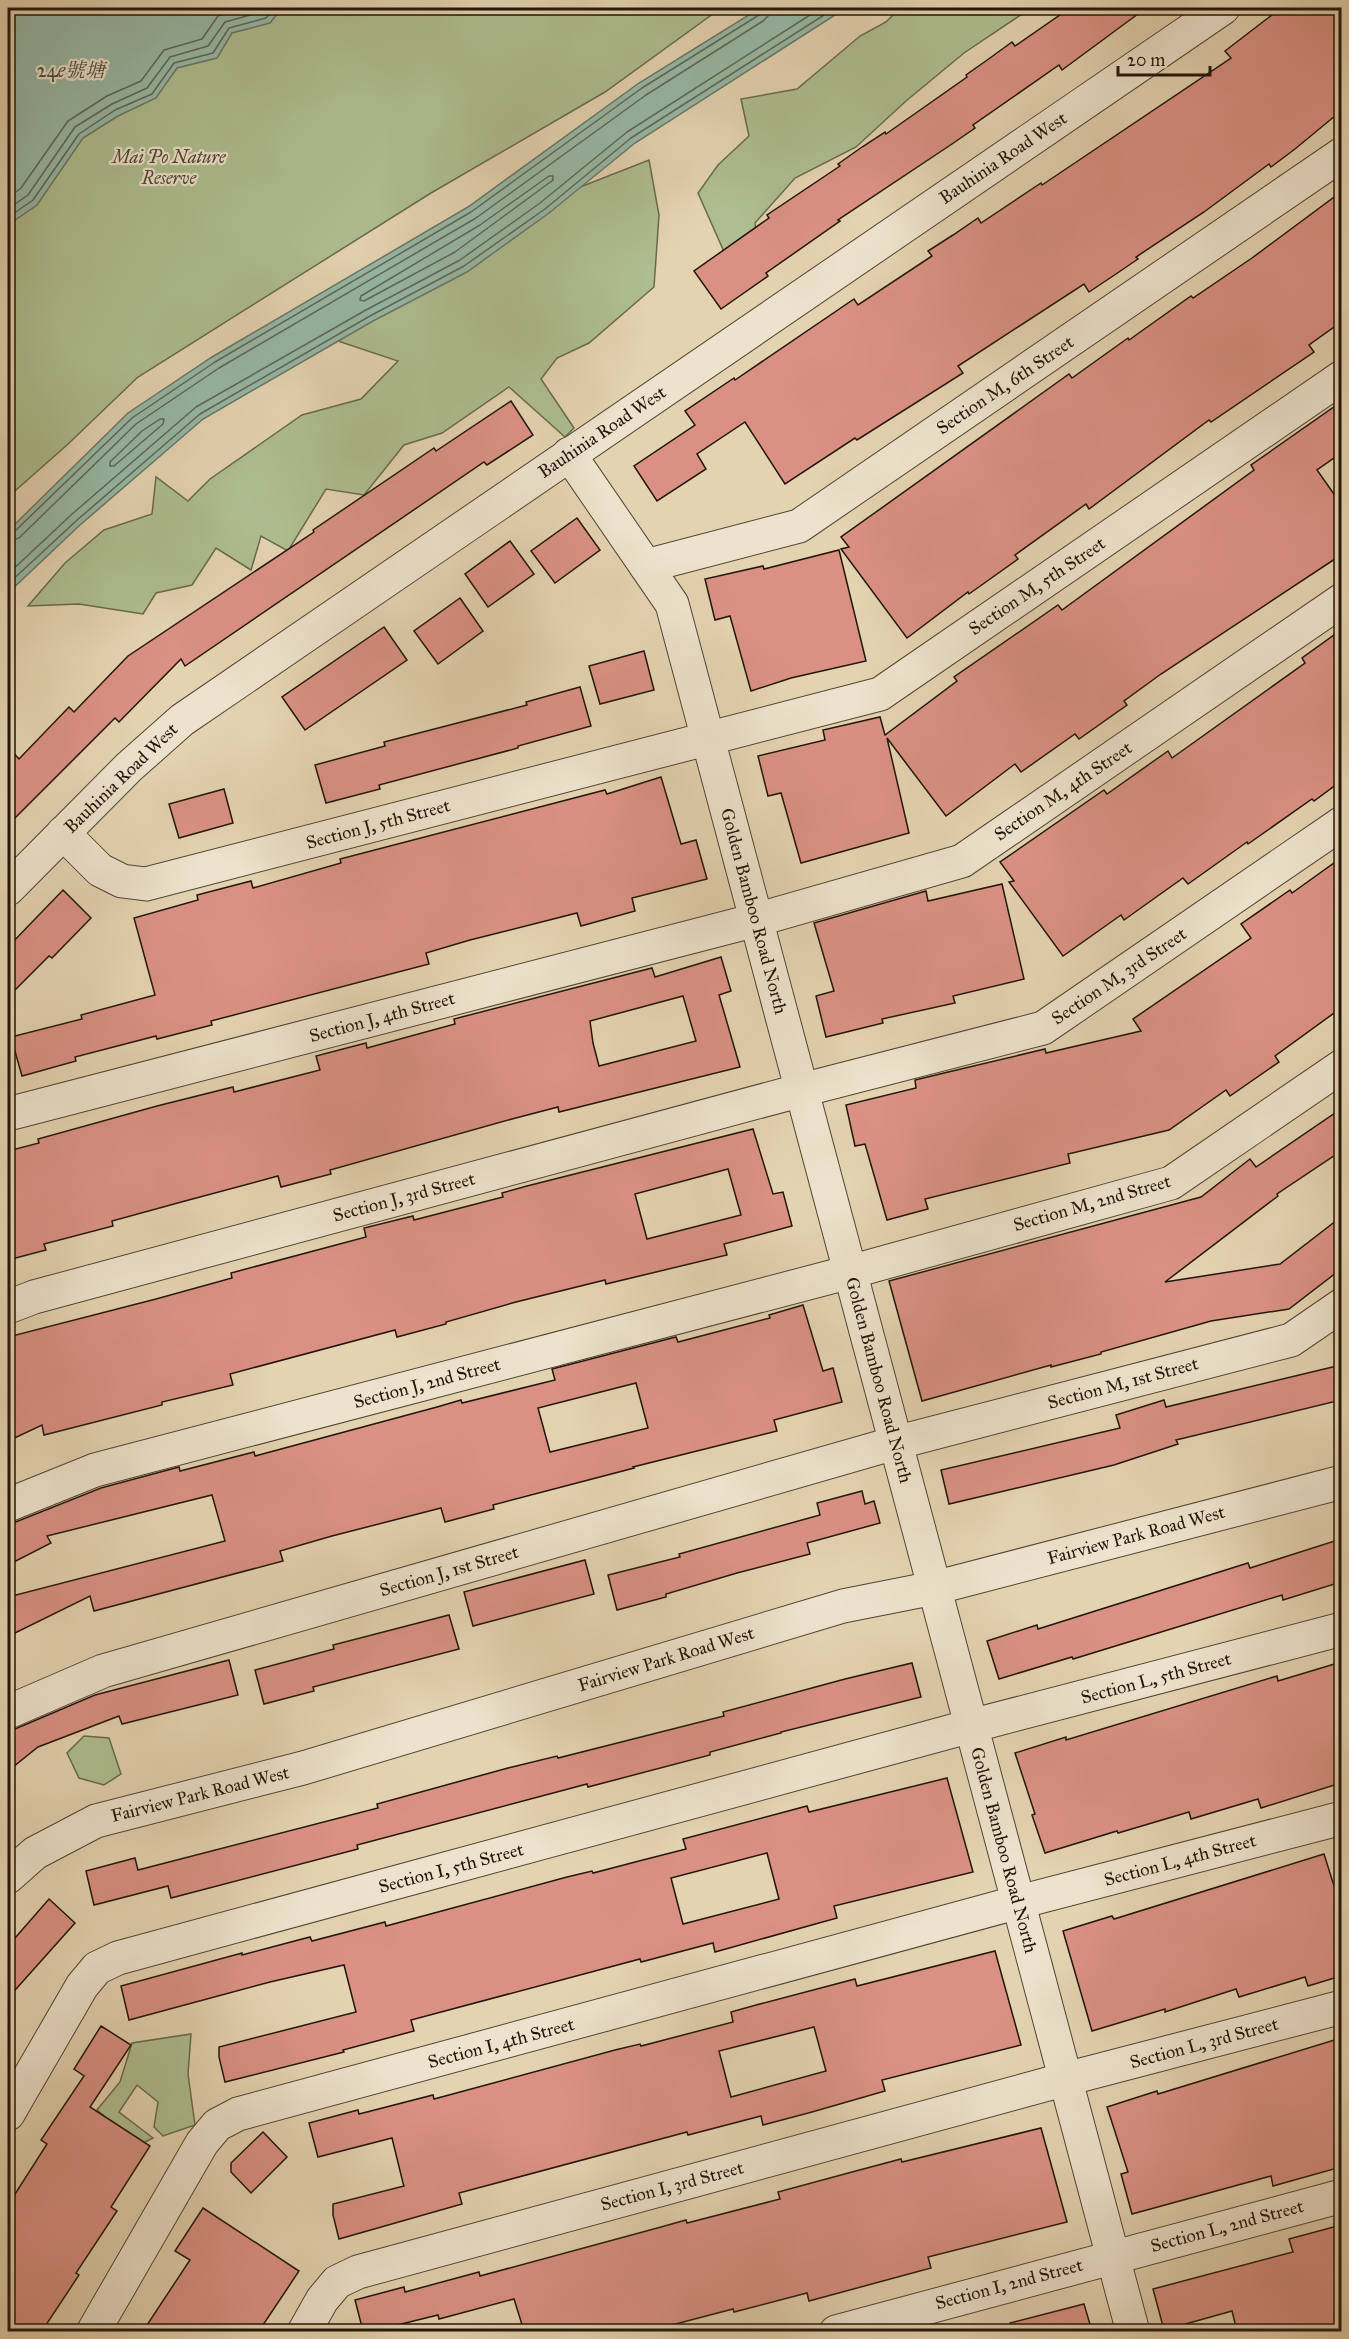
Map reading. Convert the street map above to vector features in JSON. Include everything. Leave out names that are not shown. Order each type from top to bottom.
[{"type":"street","name":"Bauhinia Road West","points":[[8,889],[129,766],[182,720],[1223,8]]},
{"type":"street","name":"Section M, 6th Street","points":[[646,566],[799,526],[1341,154]]},
{"type":"street","name":"Section M, 5th Street","points":[[708,738],[880,694],[1341,377]]},
{"type":"street","name":"Golden Bamboo Road North","points":[[569,454],[672,604],[1133,2331]]},
{"type":"street","name":"Section M, 4th Street","points":[[756,920],[962,861],[1341,600]]},
{"type":"street","name":"Section J, 5th Street","points":[[63,833],[100,870],[122,881],[146,884],[708,738]]},
{"type":"street","name":"Section M, 3rd Street","points":[[802,1090],[1043,1028],[1341,823]]},
{"type":"street","name":"Section J, 4th Street","points":[[8,1114],[756,920]]},
{"type":"street","name":"Section M, 2nd Street","points":[[850,1272],[1170,1183],[1341,1066]]},
{"type":"street","name":"Section J, 3rd Street","points":[[8,1307],[34,1297],[802,1090]]},
{"type":"street","name":"Section J, 2nd Street","points":[[8,1505],[95,1470],[850,1272]]},
{"type":"street","name":"Section M, 1st Street","points":[[895,1443],[1291,1340],[1341,1305]]},
{"type":"street","name":"Section J, 1st Street","points":[[8,1712],[103,1671],[895,1443]]},
{"type":"street","name":"Fairview Park Road West","points":[[8,1877],[35,1853],[96,1821],[303,1768],[843,1606],[934,1588],[1341,1482]]},
{"type":"street","name":"Section L, 5th Street","points":[[971,1726],[1341,1629]]},
{"type":"street","name":"Section I, 5th Street","points":[[8,2114],[82,1986],[97,1968],[118,1958],[971,1726]]},
{"type":"street","name":"Section L, 4th Street","points":[[1018,1902],[1341,1818]]},
{"type":"street","name":"Section I, 4th Street","points":[[93,2331],[202,2143],[217,2125],[238,2114],[1018,1902]]},
{"type":"street","name":"Section L, 3rd Street","points":[[1065,2079],[1341,2007]]},
{"type":"street","name":"Section I, 3rd Street","points":[[304,2331],[322,2300],[337,2282],[358,2272],[1065,2079]]},
{"type":"street","name":"Section L, 2nd Street","points":[[1113,2256],[1341,2196]]},
{"type":"street","name":"Section I, 2nd Street","points":[[836,2331],[1113,2256]]},
{"type":"green space","name":"Mai Po Nature Reserve","points":[[8,8],[721,8],[605,92],[431,193],[138,377],[67,445],[8,497]]},
{"type":"green space","points":[[900,8],[1031,8],[964,53],[906,101],[856,147],[795,178],[755,223],[762,269],[729,263],[698,193],[718,165],[749,136],[741,99],[797,89],[860,36],[886,22]]},
{"type":"green space","points":[[649,160],[659,215],[654,287],[589,343],[557,358],[541,379],[574,428],[565,437],[509,387],[442,433],[404,445],[364,495],[326,489],[288,551],[261,536],[251,570],[216,548],[192,585],[156,593],[143,614],[79,604],[28,606],[65,563],[104,530],[152,514],[156,477],[188,501],[210,479],[302,415],[361,399],[398,361],[323,336],[542,202]]},
{"type":"green space","points":[[84,1736],[109,1738],[121,1774],[104,1785],[79,1778],[67,1753]]},
{"type":"green space","points":[[191,2034],[188,2074],[195,2125],[163,2136],[154,2127],[158,2102],[137,2085],[119,2112],[153,2138],[139,2145],[97,2110],[120,2082],[132,2043]]},
{"type":"water","name":"24e號塘","points":[[8,8],[282,8],[270,23],[232,33],[217,58],[177,68],[156,98],[118,116],[83,138],[37,205],[14,221],[12,245],[8,247]]},
{"type":"water","points":[[760,8],[846,8],[635,143],[549,213],[467,272],[373,321],[203,419],[80,525],[8,593],[8,531],[128,413],[212,357],[468,207],[639,83]]},
{"type":"building","points":[[1070,8],[1146,8],[1062,70],[1059,65],[973,125],[975,128],[838,220],[840,221],[766,273],[768,276],[721,309],[694,271],[769,218],[767,215],[840,166],[838,164],[862,147],[885,132],[886,134],[967,77],[966,75],[1012,42],[1015,46]]},
{"type":"building","points":[[1281,8],[1341,8],[1341,111],[1295,149],[1271,167],[1269,164],[1089,292],[1084,284],[958,366],[963,373],[857,440],[855,438],[785,484],[745,422],[697,454],[706,469],[657,501],[634,466],[695,425],[685,411],[854,299],[858,305],[932,256],[928,251],[978,218],[981,223],[1041,183],[1042,185],[1231,58],[1225,51]]},
{"type":"building","points":[[1341,192],[1341,322],[1309,345],[1314,352],[1211,422],[1209,420],[1089,509],[1086,504],[1015,555],[1018,559],[969,594],[968,592],[907,638],[841,549],[849,547],[841,537],[1069,374],[1072,378],[1191,296],[1193,298],[1252,258]]},
{"type":"building","points":[[511,401],[533,435],[487,465],[484,462],[185,666],[181,659],[119,722],[115,718],[8,825],[8,747],[19,759],[69,707],[74,712],[128,656],[314,532],[313,530],[434,448],[436,451]]},
{"type":"building","points":[[1341,402],[1341,453],[1317,470],[1341,504],[1341,555],[1161,674],[1124,701],[1127,705],[1079,739],[1075,734],[1021,772],[1015,764],[946,816],[887,738],[909,833],[801,863],[781,793],[768,796],[758,756],[825,740],[823,730],[880,717],[885,735],[957,681],[954,677],[1058,605],[1062,610],[1254,470],[1251,465]]},
{"type":"building","points":[[577,518],[600,550],[555,583],[531,551]]},
{"type":"building","points":[[510,541],[534,574],[488,607],[465,574]]},
{"type":"building","points":[[839,550],[866,661],[791,678],[751,691],[730,616],[715,620],[705,579],[763,566],[764,569]]},
{"type":"building","points":[[460,598],[483,631],[438,664],[414,631]]},
{"type":"building","points":[[384,627],[407,660],[305,730],[282,697]]},
{"type":"building","points":[[1341,630],[1341,781],[1248,844],[1247,842],[1188,884],[1183,878],[1124,920],[1121,915],[1063,956],[1009,882],[1014,881],[1000,862],[1104,790],[1107,794],[1168,751],[1172,758],[1305,663],[1302,658]]},
{"type":"building","points":[[644,651],[654,690],[600,704],[589,666]]},
{"type":"building","points":[[580,687],[591,726],[379,785],[380,789],[326,803],[315,765],[385,746],[384,742],[527,705],[526,702]]},
{"type":"building","points":[[661,777],[681,844],[696,840],[707,879],[632,898],[635,911],[581,926],[577,913],[470,940],[426,953],[429,964],[211,1021],[212,1025],[157,1039],[156,1036],[75,1057],[76,1061],[22,1076],[11,1037],[82,1019],[81,1015],[155,995],[134,918],[198,900],[197,895],[251,881],[253,888],[341,863],[340,859],[605,790],[607,794]]},
{"type":"building","points":[[224,789],[233,823],[179,838],[169,804]]},
{"type":"building","points":[[1341,858],[1341,1008],[1275,1056],[1279,1062],[1230,1096],[1226,1090],[1169,1130],[1068,1154],[1070,1163],[925,1199],[928,1209],[887,1220],[865,1144],[855,1146],[846,1105],[916,1088],[915,1080],[1045,1049],[1046,1053],[1141,1031],[1133,1019],[1251,938],[1241,924],[1290,890],[1292,893]]},
{"type":"building","points":[[1002,884],[1024,979],[953,996],[955,1003],[882,1019],[883,1023],[826,1037],[816,996],[834,991],[814,923],[926,891],[928,901]]},
{"type":"building","points":[[63,890],[91,918],[52,958],[49,956],[8,997],[8,947]]},
{"type":"building","points":[[721,957],[731,991],[719,995],[740,1067],[559,1112],[558,1107],[512,1119],[330,1170],[331,1174],[281,1187],[278,1176],[112,1221],[113,1226],[44,1244],[46,1250],[8,1260],[8,1151],[39,1143],[38,1139],[157,1106],[233,1087],[234,1092],[320,1070],[316,1056],[366,1043],[367,1048],[455,1024],[454,1019],[652,968],[655,977]],"holes":[[[683,996],[696,1041],[599,1066],[590,1021]]]},
{"type":"building","points":[[1341,1109],[1341,1151],[1277,1194],[1278,1196],[1165,1282],[1280,1264],[1341,1217],[1341,1269],[1289,1309],[1211,1321],[1101,1352],[1101,1354],[1051,1367],[1051,1365],[922,1401],[889,1281],[1201,1197],[1250,1159],[1256,1167]]},
{"type":"building","points":[[753,1129],[773,1194],[783,1192],[792,1226],[724,1244],[727,1255],[606,1284],[605,1280],[516,1302],[397,1337],[395,1330],[230,1374],[233,1385],[44,1435],[42,1425],[8,1441],[8,1337],[232,1278],[231,1273],[366,1237],[364,1228],[413,1216],[414,1220],[503,1197],[502,1193]],"holes":[[[728,1169],[741,1215],[647,1239],[635,1194]]]},
{"type":"building","points":[[803,1305],[823,1371],[833,1368],[842,1402],[774,1420],[777,1431],[493,1505],[494,1509],[445,1522],[441,1508],[280,1551],[283,1561],[94,1611],[90,1596],[15,1633],[8,1617],[8,1597],[225,1541],[212,1495],[47,1536],[51,1543],[8,1565],[8,1525],[101,1488],[179,1467],[180,1471],[254,1452],[255,1456],[461,1400],[462,1403],[555,1380],[552,1369],[676,1337],[678,1342],[770,1318],[769,1315]],"holes":[[[636,1383],[648,1428],[550,1452],[538,1408]]]},
{"type":"building","points":[[1341,1365],[1341,1400],[1176,1440],[1178,1444],[1114,1465],[949,1504],[941,1470],[1120,1428],[1116,1415],[1164,1400],[1166,1407]]},
{"type":"building","points":[[862,1491],[865,1504],[874,1501],[880,1523],[807,1543],[810,1554],[737,1573],[666,1594],[666,1597],[617,1610],[608,1575],[680,1557],[679,1554],[820,1515],[817,1503]]},
{"type":"building","points":[[1341,1539],[1341,1582],[1283,1600],[1282,1595],[1073,1659],[1072,1657],[999,1679],[987,1641],[1037,1625],[1038,1629],[1248,1563],[1250,1568]]},
{"type":"building","points":[[585,1560],[594,1594],[473,1626],[464,1592]]},
{"type":"building","points":[[449,1615],[459,1649],[313,1687],[314,1691],[264,1704],[255,1670],[334,1649],[333,1645]]},
{"type":"building","points":[[229,1660],[238,1695],[122,1724],[119,1716],[38,1747],[8,1771],[8,1730],[95,1695]]},
{"type":"building","points":[[1341,1662],[1341,1783],[1261,1808],[1258,1799],[1191,1819],[1189,1812],[1045,1853],[1015,1753],[1066,1737],[1066,1740],[1277,1676],[1278,1681]]},
{"type":"building","points":[[912,1663],[921,1697],[781,1732],[710,1752],[710,1755],[588,1787],[587,1784],[357,1845],[358,1849],[171,1898],[168,1886],[94,1905],[86,1871],[135,1858],[138,1870],[378,1808],[377,1804],[508,1768],[557,1756],[558,1758],[724,1716],[723,1712]]},
{"type":"building","points":[[947,1778],[973,1872],[834,1906],[837,1918],[715,1952],[713,1943],[641,1962],[640,1959],[411,2020],[414,2031],[343,2050],[344,2052],[225,2082],[219,2047],[356,2012],[344,1965],[270,1982],[129,2020],[121,1986],[310,1937],[312,1941],[385,1922],[386,1926],[567,1877],[592,1871],[593,1873],[686,1849],[683,1839],[807,1806],[809,1812]],"holes":[[[767,1853],[779,1899],[683,1924],[671,1878]]]},
{"type":"building","points":[[1324,1854],[1341,1908],[1341,1976],[1308,1986],[1305,1977],[1239,1997],[1236,1989],[1165,2012],[1165,2009],[1092,2031],[1063,1931],[1112,1916],[1114,1919]]},
{"type":"building","points":[[49,1899],[75,1923],[8,1998],[8,1946]]},
{"type":"building","points":[[995,1951],[1021,2045],[882,2080],[885,2091],[763,2125],[761,2116],[688,2135],[687,2132],[459,2193],[462,2204],[339,2239],[333,2215],[333,2204],[404,2186],[392,2138],[318,2157],[309,2123],[358,2110],[359,2114],[433,2095],[434,2099],[615,2050],[640,2044],[641,2046],[733,2022],[731,2012],[855,1979],[857,1986]],"holes":[[[814,2027],[826,2071],[731,2097],[719,2051]]]},
{"type":"building","points":[[101,2026],[131,2045],[90,2107],[150,2146],[111,2207],[117,2211],[76,2273],[79,2275],[42,2331],[8,2331],[8,2205],[47,2144],[41,2140],[84,2076],[74,2069]]},
{"type":"building","points":[[1341,2038],[1341,2167],[1273,2186],[1271,2176],[1132,2214],[1121,2174],[1128,2172],[1107,2107],[1157,2091],[1158,2094]]},
{"type":"building","points":[[1041,2128],[1067,2222],[928,2257],[931,2268],[809,2301],[807,2293],[649,2331],[524,2331],[514,2299],[439,2319],[438,2315],[373,2331],[363,2331],[355,2300],[404,2287],[405,2292],[479,2272],[480,2276],[686,2220],[687,2223],[780,2199],[778,2192],[901,2159],[902,2162]]},
{"type":"building","points":[[263,2132],[287,2157],[251,2193],[231,2172],[231,2163]]},
{"type":"building","points":[[203,2208],[299,2271],[259,2331],[143,2331],[190,2260],[175,2251]]},
{"type":"building","points":[[1341,2225],[1341,2331],[1237,2331],[1232,2311],[1164,2330],[1153,2289],[1293,2252],[1289,2239]]},
{"type":"building","points":[[1084,2304],[1092,2331],[1011,2331],[1010,2323]]}]
